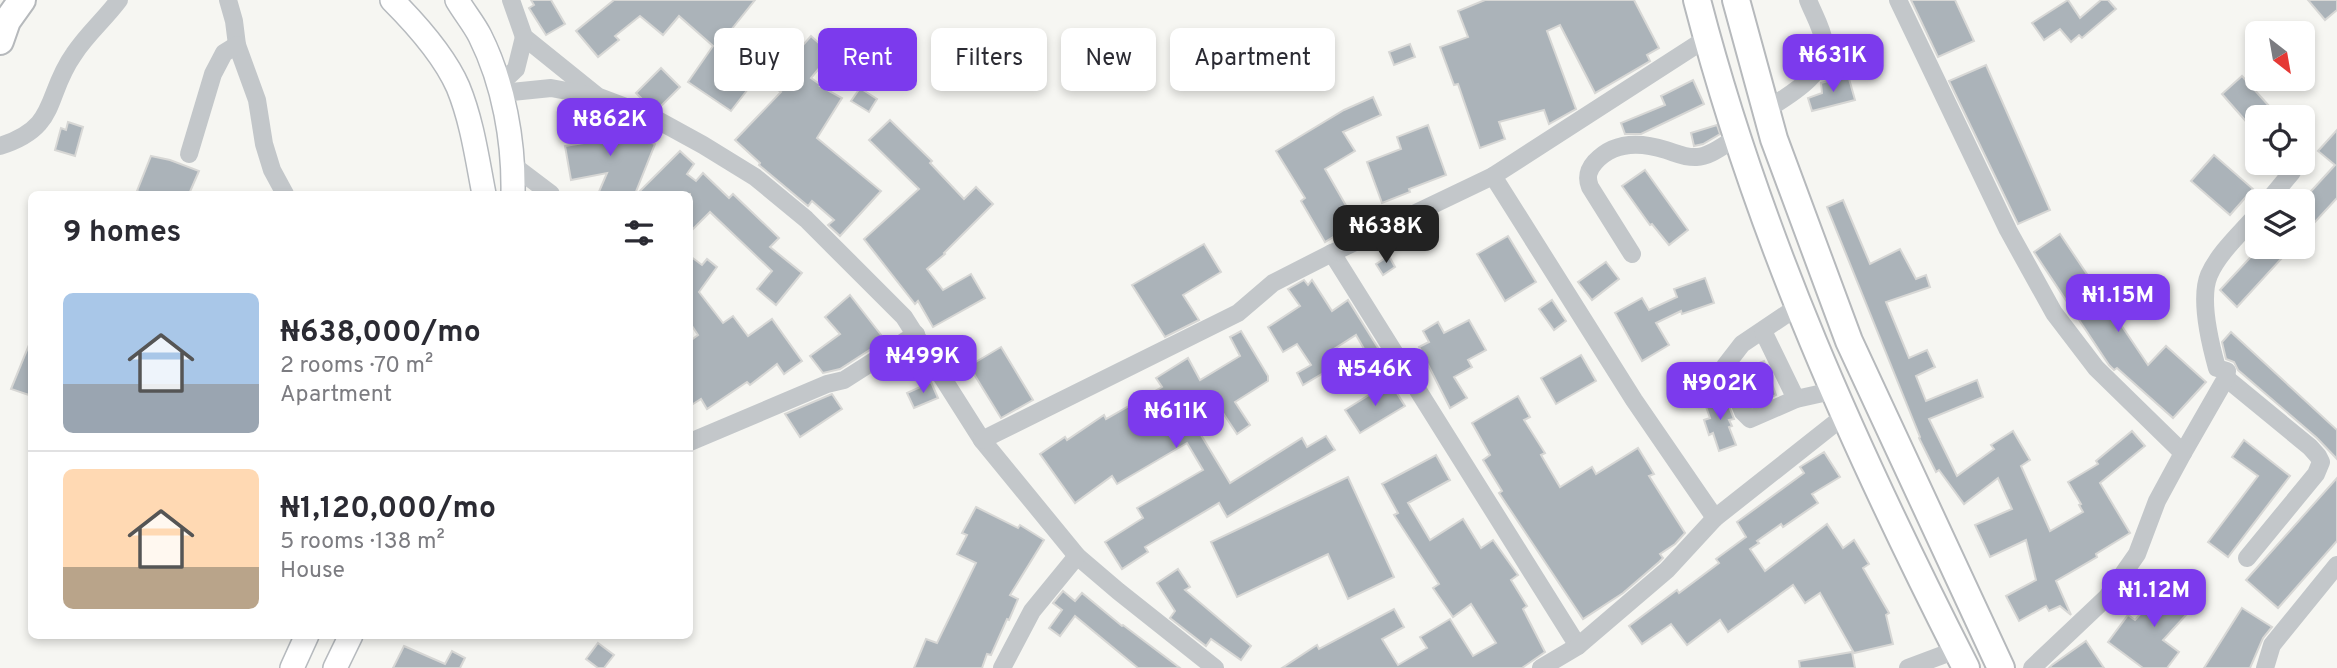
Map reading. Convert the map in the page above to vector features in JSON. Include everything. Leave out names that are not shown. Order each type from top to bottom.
[{"type":"highway","points":[[0,41],[7,22],[22,0]]},
{"type":"highway","points":[[1697,0],[1737,138],[1797,307],[1832,391],[1961,659]]},
{"type":"highway","points":[[1736,0],[1774,139],[1849,341],[2001,668]]},
{"type":"main road","points":[[392,0],[421,29],[457,86],[473,135],[483,191]]},
{"type":"main road","points":[[457,0],[480,36],[500,89],[514,166],[513,191]]},
{"type":"main road","points":[[292,668],[305,639]]},
{"type":"main road","points":[[335,668],[349,639]]},
{"type":"street","points":[[0,146],[33,132],[44,119],[67,64],[119,0]]},
{"type":"street","points":[[228,0],[237,45],[257,100],[264,144],[272,170],[283,191]]},
{"type":"street","points":[[511,0],[524,37],[598,97]]},
{"type":"street","points":[[1766,110],[1807,82],[1820,64],[1824,43],[1808,0]]},
{"type":"street","points":[[1898,0],[2008,230],[2053,313],[2096,368],[2183,453]]},
{"type":"street","points":[[500,89],[516,69],[524,37]]},
{"type":"street","points":[[982,440],[1238,313],[1273,284],[1332,253],[1493,176],[1707,37]]},
{"type":"street","points":[[189,154],[213,74],[225,53],[237,45]]},
{"type":"street","points":[[500,89],[551,88],[598,97],[652,117],[755,177],[806,219],[904,317],[982,440],[1077,555],[1215,668]]},
{"type":"street","points":[[1632,254],[1590,187],[1587,177],[1595,163],[1610,150],[1624,145],[1656,147],[1680,155],[1699,157],[1737,138]]},
{"type":"street","points":[[514,166],[547,191]]},
{"type":"street","points":[[2277,189],[2289,175]]},
{"type":"street","points":[[1493,176],[1634,400],[1715,518]]},
{"type":"street","points":[[2032,668],[2107,597],[2137,554],[2157,501],[2227,378],[2227,371],[2217,368],[2211,347],[2205,302],[2206,284],[2214,265],[2245,228]]},
{"type":"street","points":[[1332,253],[1578,646]]},
{"type":"street","points":[[1797,307],[1742,344],[1725,366],[1743,412],[1750,419],[1796,399],[1832,391]]},
{"type":"street","points":[[1763,331],[1796,399]]},
{"type":"street","points":[[693,441],[827,384],[844,380],[916,334]]},
{"type":"street","points":[[2227,378],[2310,447],[2321,462],[2316,474],[2247,558]]},
{"type":"street","points":[[1541,668],[1578,646],[1667,570],[1715,518],[1844,416]]},
{"type":"street","points":[[1002,668],[1032,611],[1077,555]]},
{"type":"street","points":[[2265,668],[2272,645],[2337,565]]},
{"type":"street","points":[[1909,668],[1961,659]]},
{"type":"building","points":[[531,0],[551,0],[565,24],[546,35],[529,8],[534,5]]},
{"type":"building","points":[[614,0],[755,0],[733,28],[714,28],[714,91],[746,91],[731,111],[688,82],[713,46],[679,16],[663,35],[640,16],[615,36],[619,40],[598,57],[576,31]]},
{"type":"building","points":[[1485,0],[1634,0],[1659,48],[1647,55],[1650,61],[1595,93],[1560,25],[1547,31],[1576,109],[1549,124],[1544,110],[1499,122],[1505,139],[1480,148],[1458,84],[1454,85],[1440,47],[1468,37],[1458,11]]},
{"type":"building","points":[[1911,0],[1955,0],[1974,41],[1938,57]]},
{"type":"building","points":[[2068,0],[2080,18],[2101,0],[2108,0],[2116,9],[2082,38],[2079,35],[2071,42],[2060,29],[2044,40],[2032,23]]},
{"type":"building","points":[[2308,0],[2337,0],[2337,10],[2325,20]]},
{"type":"building","points":[[811,36],[818,42],[818,70],[811,78],[818,83],[818,91],[829,91],[842,98],[817,138],[881,191],[840,236],[828,225],[834,220],[812,201],[808,206],[759,165],[760,163],[735,140],[779,91],[804,91],[804,44]]},
{"type":"building","points":[[1812,38],[1810,59],[1797,66],[1791,44]]},
{"type":"building","points":[[1410,44],[1415,57],[1394,65],[1389,52]]},
{"type":"building","points":[[1986,65],[2050,210],[2018,224],[1949,81]]},
{"type":"building","points":[[661,68],[680,87],[659,108],[646,103],[636,93]]},
{"type":"building","points":[[1848,75],[1855,100],[1812,111],[1808,98],[1822,93],[1821,83]]},
{"type":"building","points":[[2242,76],[2245,79],[2245,91],[2256,91],[2268,105],[2245,105],[2245,120],[2222,94]]},
{"type":"building","points":[[1693,80],[1704,104],[1641,134],[1625,134],[1621,123],[1665,105],[1661,96]]},
{"type":"building","points":[[858,91],[865,91],[877,99],[869,112],[851,101]]},
{"type":"building","points":[[1373,97],[1381,115],[1343,132],[1355,151],[1325,169],[1356,223],[1325,242],[1301,201],[1305,198],[1276,151],[1344,110]]},
{"type":"building","points":[[592,117],[616,124],[614,129],[655,144],[636,191],[599,191],[607,173],[571,180],[565,146],[583,143]]},
{"type":"building","points":[[890,120],[932,161],[930,163],[964,199],[976,187],[993,204],[927,269],[943,290],[971,274],[985,298],[933,327],[918,301],[915,304],[864,239],[919,189],[869,140]]},
{"type":"building","points":[[68,122],[83,127],[75,156],[55,150],[61,128],[66,130]]},
{"type":"building","points":[[1428,125],[1446,175],[1382,203],[1367,162],[1401,149],[1397,137]]},
{"type":"building","points":[[1717,125],[1720,134],[1694,146],[1691,133]]},
{"type":"building","points":[[2337,130],[2337,198],[2315,222],[2313,189],[2335,165],[2318,151]]},
{"type":"building","points":[[680,151],[694,164],[687,174],[696,181],[703,173],[729,198],[733,194],[779,238],[770,247],[802,273],[776,305],[757,289],[772,271],[710,212],[693,229],[693,191],[640,191]]},
{"type":"building","points":[[2214,155],[2253,189],[2245,189],[2245,198],[2230,215],[2191,181]]},
{"type":"building","points":[[151,156],[199,171],[190,191],[137,191]]},
{"type":"building","points":[[1645,170],[1688,230],[1669,245],[1652,224],[1650,225],[1622,186]]},
{"type":"building","points":[[1843,200],[1870,264],[1900,249],[1916,279],[1926,275],[1930,287],[1886,302],[1909,358],[1927,350],[1935,367],[1916,376],[1926,401],[1977,380],[1983,397],[1929,419],[1957,476],[1994,449],[1991,445],[2013,431],[2030,460],[2021,466],[2050,531],[2083,512],[2068,482],[2098,464],[2096,461],[2132,431],[2145,446],[2100,483],[2130,533],[2096,554],[2097,557],[2056,581],[2071,615],[2060,606],[2049,611],[2046,606],[2019,621],[2006,596],[2036,580],[2026,540],[1990,557],[1975,525],[2012,509],[1998,478],[1964,504],[1939,470],[1936,472],[1919,438],[1827,207]]},
{"type":"building","points":[[2060,234],[2148,365],[2166,346],[2206,382],[2173,418],[2117,368],[2114,370],[2109,365],[2034,252]]},
{"type":"building","points":[[1508,236],[1536,282],[1505,301],[1477,254]]},
{"type":"building","points":[[1204,244],[1221,272],[1183,295],[1199,320],[1165,337],[1132,285]]},
{"type":"building","points":[[1389,256],[1395,267],[1383,275],[1376,264]]},
{"type":"building","points":[[693,258],[702,265],[707,259],[717,267],[699,292],[723,323],[733,316],[748,336],[772,319],[802,361],[784,374],[777,364],[750,385],[747,382],[707,409],[701,399],[693,404],[693,339],[698,335],[693,328]]},
{"type":"building","points":[[2249,259],[2281,259],[2237,307],[2220,290]]},
{"type":"building","points":[[1606,262],[1619,279],[1592,300],[1578,282]]},
{"type":"building","points":[[1705,278],[1714,303],[1682,314],[1681,311],[1656,323],[1669,345],[1642,361],[1615,313],[1642,298],[1649,310],[1677,297],[1674,289]]},
{"type":"building","points":[[1304,280],[1308,285],[1312,280],[1332,311],[1348,300],[1390,367],[1378,373],[1356,335],[1334,349],[1342,362],[1303,385],[1297,373],[1311,365],[1297,344],[1283,352],[1268,327],[1300,306],[1288,289]]},
{"type":"building","points":[[850,295],[885,340],[840,369],[823,373],[810,356],[840,334],[825,317]]},
{"type":"building","points":[[1552,300],[1566,321],[1554,330],[1539,309]]},
{"type":"building","points":[[1469,320],[1486,350],[1468,360],[1472,367],[1454,377],[1467,398],[1450,408],[1419,347],[1429,342],[1423,331],[1438,322],[1444,333]]},
{"type":"building","points":[[1241,331],[1268,376],[1268,381],[1235,402],[1250,425],[1237,434],[1221,410],[1195,425],[1230,483],[1302,438],[1307,447],[1326,436],[1335,450],[1227,517],[1219,503],[1145,547],[1148,552],[1122,569],[1105,542],[1143,518],[1137,508],[1203,470],[1187,443],[1117,484],[1112,476],[1075,503],[1040,454],[1104,415],[1106,419],[1162,387],[1156,378],[1188,358],[1200,380],[1240,356],[1230,337]]},
{"type":"building","points":[[2231,332],[2337,430],[2337,459],[2317,438],[2238,370],[2234,362],[2226,359],[2222,342]]},
{"type":"building","points":[[28,347],[28,395],[11,389]]},
{"type":"building","points":[[1001,347],[1033,400],[1001,418],[969,366]]},
{"type":"building","points":[[1581,355],[1596,381],[1556,404],[1541,378]]},
{"type":"building","points":[[1764,361],[1776,395],[1753,405],[1739,371]]},
{"type":"building","points":[[931,382],[938,398],[914,408],[907,393]]},
{"type":"building","points":[[1390,382],[1405,406],[1360,433],[1345,410]]},
{"type":"building","points":[[832,394],[842,409],[800,437],[785,414]]},
{"type":"building","points":[[1724,394],[1734,419],[1729,420],[1732,426],[1729,427],[1736,445],[1719,451],[1713,433],[1709,435],[1704,420],[1710,418],[1704,401]]},
{"type":"building","points":[[1518,396],[1530,417],[1524,420],[1545,453],[1541,455],[1560,487],[1592,467],[1596,474],[1638,448],[1654,474],[1649,476],[1685,533],[1660,554],[1663,558],[1659,562],[1623,593],[1583,619],[1499,493],[1502,491],[1483,460],[1490,455],[1472,423]]},
{"type":"building","points":[[2244,440],[2290,476],[2228,557],[2208,542],[2258,476],[2232,457]]},
{"type":"building","points":[[1824,452],[1840,477],[1812,494],[1818,503],[1783,527],[1781,524],[1750,549],[1765,571],[1827,524],[1843,548],[1854,540],[1869,564],[1863,568],[1889,613],[1886,615],[1893,644],[1854,653],[1820,593],[1805,603],[1793,585],[1728,632],[1720,620],[1687,645],[1671,624],[1642,644],[1629,626],[1719,563],[1716,559],[1746,537],[1737,522],[1804,473],[1800,467]]},
{"type":"building","points":[[1436,455],[1450,480],[1408,503],[1430,540],[1463,519],[1481,548],[1493,540],[1518,575],[1511,580],[1527,606],[1523,609],[1545,652],[1522,668],[1282,668],[1317,645],[1319,649],[1394,609],[1404,627],[1382,639],[1398,665],[1427,648],[1420,637],[1450,619],[1473,656],[1496,643],[1471,604],[1453,617],[1433,588],[1439,584],[1394,515],[1398,513],[1382,484]]},
{"type":"building","points":[[1348,477],[1394,577],[1348,599],[1328,554],[1237,597],[1211,542]]},
{"type":"building","points":[[2337,478],[2337,541],[2278,608],[2246,580]]},
{"type":"building","points":[[976,507],[1018,528],[1020,525],[1044,540],[1010,595],[1018,599],[982,668],[914,668],[926,639],[937,643],[976,563],[957,554],[967,535],[962,533]]},
{"type":"building","points":[[1178,569],[1190,587],[1185,590],[1251,646],[1241,660],[1211,639],[1206,646],[1170,618],[1175,611],[1157,583]]},
{"type":"building","points":[[2171,580],[2197,603],[2163,640],[2179,652],[2167,668],[2143,668],[2108,642],[2128,615],[2135,620]]},
{"type":"building","points":[[1063,591],[1075,601],[1082,593],[1180,668],[1138,668],[1075,616],[1060,636],[1049,628],[1062,610],[1053,603]]},
{"type":"building","points":[[2242,608],[2272,627],[2263,638],[2250,668],[2204,668]]},
{"type":"building","points":[[2086,641],[2104,668],[2049,668],[2052,665]]},
{"type":"building","points":[[598,643],[614,655],[604,668],[598,668],[586,659]]},
{"type":"building","points":[[404,646],[445,664],[452,651],[465,658],[460,668],[393,668]]},
{"type":"building","points":[[1852,652],[1855,668],[1800,668],[1799,661]]}]
